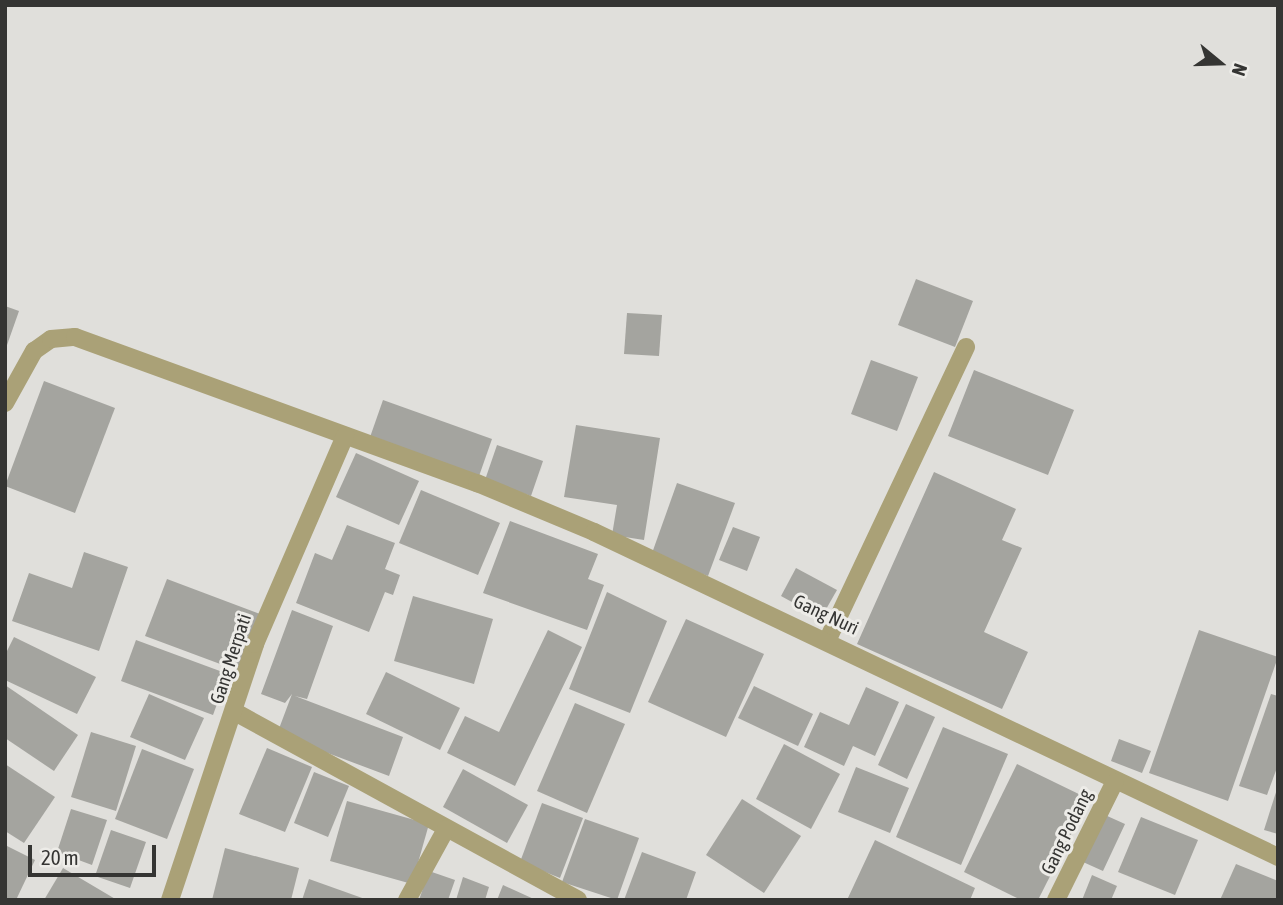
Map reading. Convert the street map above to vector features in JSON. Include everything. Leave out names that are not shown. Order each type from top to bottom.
[{"type":"street","name":"Gang Nuri","points":[[5,403],[34,351],[51,339],[75,337],[536,507],[828,639],[1114,783],[1278,857]]},
{"type":"street","points":[[828,639],[966,347]]},
{"type":"street","name":"Gang Merpati","points":[[170,900],[236,712],[259,634],[345,436]]},
{"type":"street","points":[[236,712],[578,900]]},
{"type":"street","name":"Gang Podang","points":[[1056,900],[1114,783]]},
{"type":"street","points":[[407,900],[446,828]]},
{"type":"building","points":[[916,279],[973,301],[955,347],[898,325]]},
{"type":"building","points":[[5,306],[19,311],[6,348],[5,348]]},
{"type":"building","points":[[627,313],[662,315],[659,356],[624,354]]},
{"type":"building","points":[[871,360],[918,377],[897,431],[851,414]]},
{"type":"building","points":[[974,370],[1074,410],[1048,475],[948,436]]},
{"type":"building","points":[[44,381],[115,408],[75,513],[5,486]]},
{"type":"building","points":[[383,400],[492,439],[478,479],[369,440]]},
{"type":"building","points":[[576,425],[660,438],[644,540],[612,535],[617,505],[564,497]]},
{"type":"building","points":[[497,445],[543,461],[531,496],[485,480]]},
{"type":"building","points":[[356,453],[419,481],[399,525],[336,497]]},
{"type":"building","points":[[934,472],[1016,509],[1002,540],[1022,548],[984,632],[1028,652],[1002,709],[857,644]]},
{"type":"building","points":[[677,483],[735,503],[708,576],[651,556]]},
{"type":"building","points":[[421,490],[500,523],[478,575],[399,543]]},
{"type":"building","points":[[510,521],[598,554],[588,579],[604,585],[587,630],[483,593]]},
{"type":"building","points":[[347,525],[395,543],[385,569],[400,575],[393,595],[385,592],[369,632],[296,603],[315,553],[332,560]]},
{"type":"building","points":[[733,527],[760,537],[747,571],[719,560]]},
{"type":"building","points":[[84,552],[128,567],[99,651],[12,621],[29,573],[72,588]]},
{"type":"building","points":[[796,568],[837,590],[821,618],[781,596]]},
{"type":"building","points":[[167,579],[260,614],[239,671],[145,636]]},
{"type":"building","points":[[607,592],[667,621],[630,713],[569,689]]},
{"type":"building","points":[[413,596],[493,619],[474,684],[394,661]]},
{"type":"building","points":[[292,610],[333,626],[307,699],[295,696],[403,737],[389,776],[277,734],[292,694],[285,703],[261,694]]},
{"type":"building","points":[[686,619],[764,654],[726,737],[648,702]]},
{"type":"building","points":[[548,630],[582,647],[515,786],[447,753],[465,716],[499,732]]},
{"type":"building","points":[[1199,630],[1278,657],[1228,801],[1149,773]]},
{"type":"building","points":[[14,637],[96,677],[77,714],[5,680],[5,655]]},
{"type":"building","points":[[136,640],[228,674],[213,715],[121,681]]},
{"type":"building","points":[[386,672],[460,708],[440,750],[366,714]]},
{"type":"building","points":[[5,685],[78,735],[54,771],[5,738]]},
{"type":"building","points":[[754,686],[813,714],[798,746],[738,718]]},
{"type":"building","points":[[866,687],[899,702],[875,756],[853,746],[844,766],[804,747],[820,712],[849,725]]},
{"type":"building","points":[[149,694],[204,718],[185,760],[130,737]]},
{"type":"building","points":[[1271,694],[1278,696],[1278,765],[1267,795],[1239,786]]},
{"type":"building","points":[[575,703],[625,724],[587,813],[537,791]]},
{"type":"building","points":[[906,704],[935,717],[907,779],[878,765]]},
{"type":"building","points":[[943,727],[1008,754],[961,865],[896,837]]},
{"type":"building","points":[[91,732],[136,746],[116,811],[71,797]]},
{"type":"building","points":[[1119,739],[1151,751],[1142,773],[1111,761]]},
{"type":"building","points":[[784,744],[840,774],[811,829],[756,799]]},
{"type":"building","points":[[267,748],[312,767],[285,832],[239,814]]},
{"type":"building","points":[[142,749],[194,769],[167,839],[115,819]]},
{"type":"building","points":[[5,764],[55,797],[24,843],[5,831]]},
{"type":"building","points":[[1017,764],[1089,799],[1038,900],[1021,900],[964,872]]},
{"type":"building","points":[[856,767],[909,788],[890,833],[838,812]]},
{"type":"building","points":[[463,769],[528,805],[507,843],[443,807]]},
{"type":"building","points":[[314,772],[349,786],[328,837],[294,823]]},
{"type":"building","points":[[1278,789],[1278,834],[1264,830]]},
{"type":"building","points":[[742,799],[801,836],[764,893],[706,855]]},
{"type":"building","points":[[347,801],[429,824],[412,884],[330,861]]},
{"type":"building","points":[[542,803],[583,818],[560,878],[520,862]]},
{"type":"building","points":[[71,809],[107,820],[92,865],[57,852]]},
{"type":"building","points":[[1105,815],[1125,824],[1103,871],[1083,862]]},
{"type":"building","points":[[1141,817],[1198,840],[1175,895],[1118,872]]},
{"type":"building","points":[[585,819],[639,838],[617,900],[562,882]]},
{"type":"building","points":[[111,830],[146,842],[130,888],[95,876]]},
{"type":"building","points":[[875,840],[975,888],[970,900],[847,900]]},
{"type":"building","points":[[5,845],[35,860],[16,900],[5,900]]},
{"type":"building","points":[[225,848],[299,868],[291,900],[212,900]]},
{"type":"building","points":[[642,852],[696,872],[686,900],[624,900]]},
{"type":"building","points":[[1236,864],[1278,881],[1278,900],[1220,900]]},
{"type":"building","points":[[63,868],[117,900],[44,900]]},
{"type":"building","points":[[429,871],[455,880],[448,900],[419,900]]},
{"type":"building","points":[[1092,875],[1117,886],[1111,900],[1082,900]]},
{"type":"building","points":[[463,877],[489,887],[485,900],[456,900]]},
{"type":"building","points":[[309,879],[365,899],[365,900],[302,900]]},
{"type":"building","points":[[503,885],[536,900],[497,900]]}]
